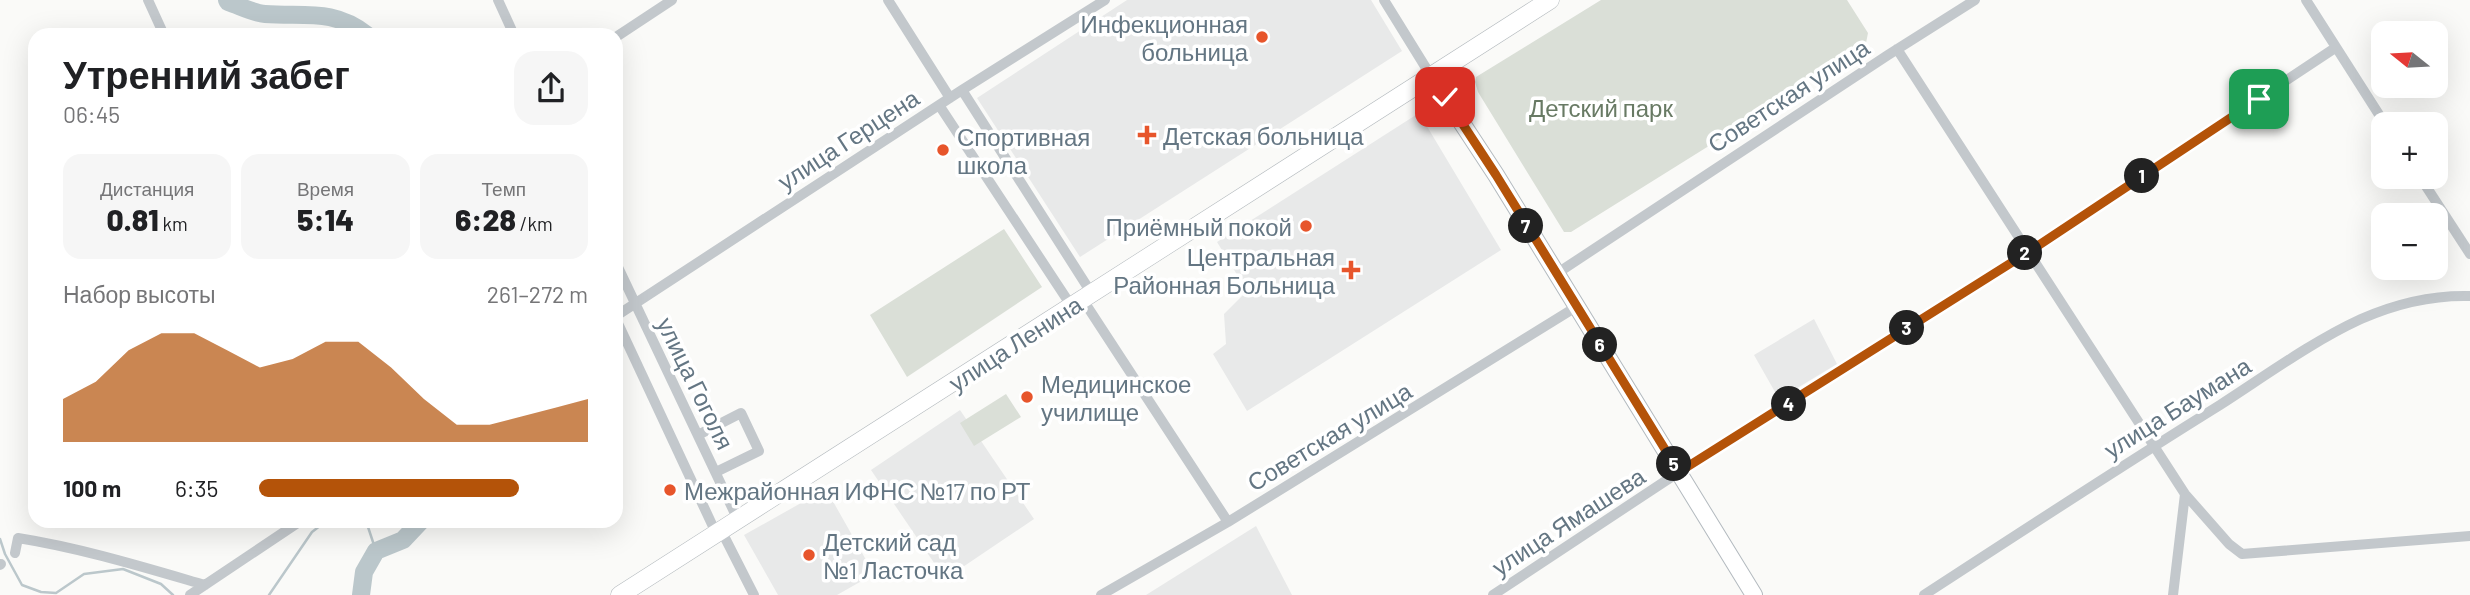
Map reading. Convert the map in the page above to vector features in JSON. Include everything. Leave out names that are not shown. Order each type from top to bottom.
[{"type":"main road","name":"улица Ленина","points":[[620,595],[1550,0]]},
{"type":"street","points":[[148,0],[161,28]]},
{"type":"street","points":[[498,0],[511,28]]},
{"type":"street","points":[[623,32],[671,0]]},
{"type":"street","points":[[888,0],[950,98]]},
{"type":"street","name":"улица Герцена","points":[[623,312],[962,90],[1105,0]]},
{"type":"street","points":[[1384,0],[1496,175],[1754,595]]},
{"type":"street","name":"Советская улица","points":[[1556,274],[1897,48],[1975,0]]},
{"type":"street","points":[[2306,0],[2377,112]]},
{"type":"street","points":[[1897,48],[2185,494],[2229,544],[2242,554],[2470,536]]},
{"type":"street","name":"улица Ямашева","points":[[1493,595],[1679,472],[2030,251],[2335,48]]},
{"type":"street","points":[[962,90],[1082,300]]},
{"type":"street","points":[[939,105],[1082,300],[1228,522]]},
{"type":"street","points":[[2428,189],[2470,254]]},
{"type":"street","name":"улица Гоголя","points":[[623,279],[738,520]]},
{"type":"street","name":"улица Баумана","points":[[1924,595],[2155,445],[2362,319],[2409,303],[2443,296],[2470,296]]},
{"type":"street","name":"Советская улица","points":[[1101,595],[1228,522],[1576,307]]},
{"type":"street","name":"улица Гоголя","points":[[623,332],[719,532],[754,595]]},
{"type":"street","points":[[698,436],[741,413],[759,451],[716,472]]},
{"type":"street","points":[[2173,595],[2185,494]]},
{"type":"street","points":[[191,595],[290,528]]},
{"type":"street","points":[[15,553],[18,538],[43,542],[104,556],[205,585]]},
{"type":"shaded area","points":[[1127,0],[1371,0],[1402,51],[1080,257],[977,98]]},
{"type":"shaded area","name":"Центральная Районная Больница","points":[[1419,113],[1501,250],[1247,411],[1213,354],[1226,344],[1224,314],[1247,291],[1217,242]]},
{"type":"shaded area","points":[[1814,319],[1837,364],[1779,399],[1754,355]]},
{"type":"shaded area","points":[[960,410],[1034,519],[945,579],[871,470]]},
{"type":"shaded area","name":"Детский сад №1 Ласточка","points":[[826,489],[874,574],[837,595],[778,595],[744,535]]},
{"type":"shaded area","points":[[1256,526],[1292,595],[1146,595]]},
{"type":"green space","name":"Детский парк","points":[[1601,0],[1847,0],[1868,33],[1866,43],[1720,139],[1571,232],[1564,232],[1478,92],[1475,82],[1476,77]]},
{"type":"green space","points":[[1004,229],[1042,287],[907,377],[870,315]]},
{"type":"green space","points":[[1006,394],[1021,417],[974,446],[960,423]]},
{"type":"waterway","points":[[227,0],[260,13],[330,17],[357,28]]},
{"type":"waterway","points":[[269,595],[317,528]]},
{"type":"waterway","points":[[368,528],[376,551]]},
{"type":"waterway","points":[[361,595],[364,572],[376,551],[403,540],[414,528]]},
{"type":"waterway","points":[[0,539],[22,585],[41,592],[56,593],[84,574],[123,569],[161,584],[173,595]]},
{"type":"place","name":"Инфекционная больница","points":[[1262,37]]},
{"type":"place","name":"Детская больница","points":[[1147,135]]},
{"type":"place","name":"Спортивная школа","points":[[943,150]]},
{"type":"place","name":"Приёмный покой","points":[[1306,226]]},
{"type":"place","name":"Центральная Районная Больница","points":[[1351,270]]},
{"type":"place","name":"Медицинское училище","points":[[1027,397]]},
{"type":"place","name":"Межрайонная ИФНС №17 по РТ","points":[[670,490]]},
{"type":"place","name":"Детский сад №1 Ласточка","points":[[809,555]]},
{"type":"route","points":[[1445,97],[1679,472],[2030,251],[2259,99]]}]
